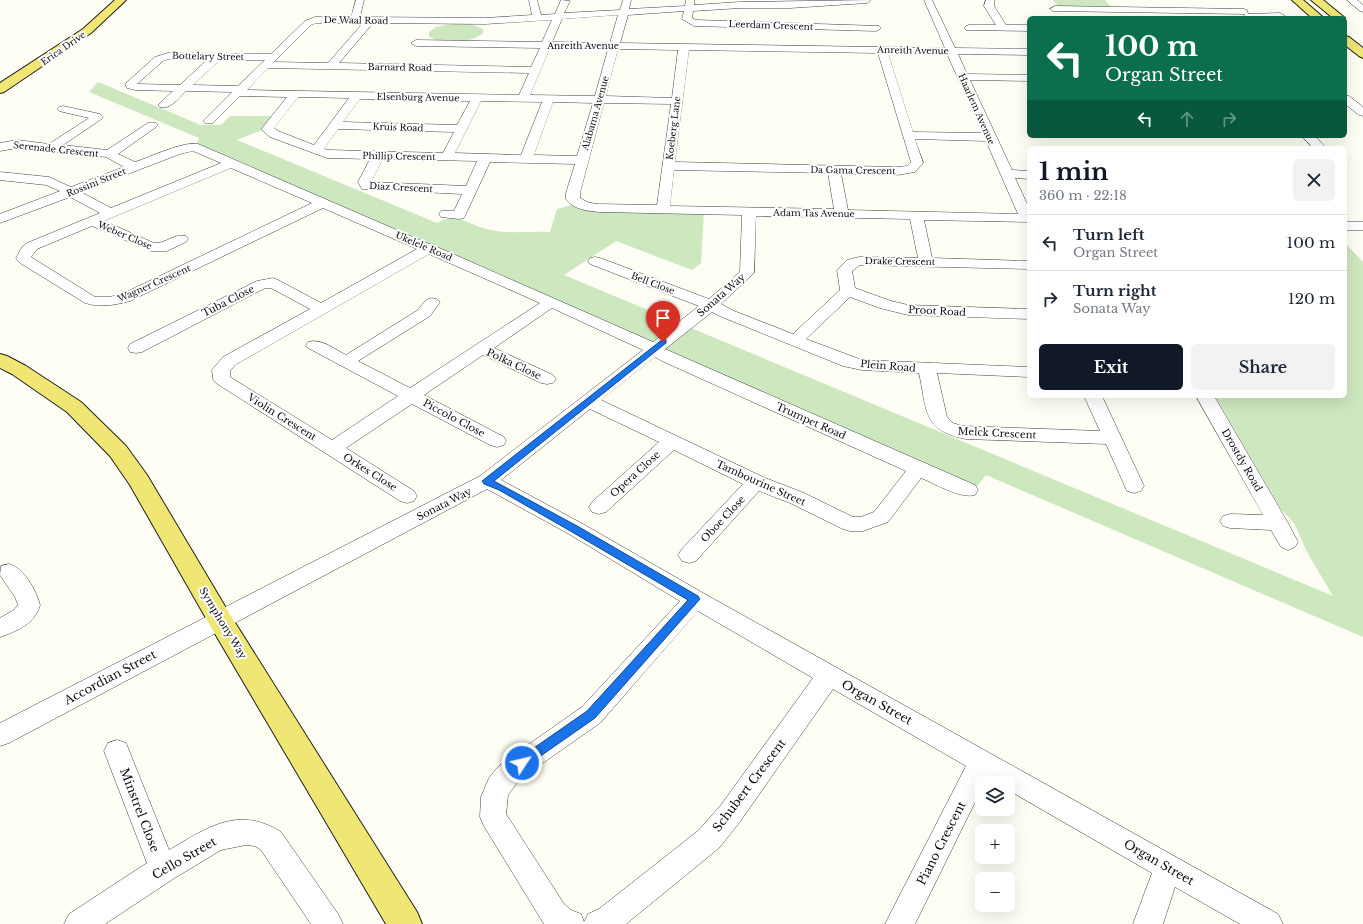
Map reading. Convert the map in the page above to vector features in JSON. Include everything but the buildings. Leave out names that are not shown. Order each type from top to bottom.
[{"type":"main road","name":"Erica Drive","points":[[0,89],[87,31],[121,0]]},
{"type":"main road","points":[[1297,0],[1317,16]]},
{"type":"main road","points":[[1316,0],[1337,16]]},
{"type":"main road","name":"Erica Drive","points":[[7,71],[70,29]]},
{"type":"main road","points":[[1347,41],[1363,54]]},
{"type":"main road","name":"Symphony Way","points":[[0,360],[19,370],[74,407],[118,452],[139,481],[220,620],[405,924]]},
{"type":"street","points":[[355,20],[360,0]]},
{"type":"street","points":[[533,0],[537,18]]},
{"type":"street","name":"Alabama Avenue","points":[[600,208],[587,207],[578,204],[573,199],[573,193],[627,0]]},
{"type":"street","name":"Haarlem Avenue","points":[[928,0],[989,137],[1027,216]]},
{"type":"street","points":[[990,0],[989,6],[1003,28]]},
{"type":"street","points":[[1049,0],[1060,16]]},
{"type":"street","points":[[1108,0],[1117,10]]},
{"type":"street","points":[[1168,0],[1184,16]]},
{"type":"street","points":[[1351,0],[1363,9]]},
{"type":"street","points":[[523,98],[557,16],[565,1]]},
{"type":"street","points":[[749,2],[749,40]]},
{"type":"street","name":"De Waal Road","points":[[210,121],[238,91],[309,21],[494,21],[624,12],[689,4],[749,2],[868,2]]},
{"type":"street","name":"Leerdam Crescent","points":[[689,4],[688,19],[691,22],[749,40],[875,25]]},
{"type":"street","points":[[1235,4],[1248,15]]},
{"type":"street","points":[[1055,9],[1179,11],[1280,16]]},
{"type":"street","points":[[331,66],[372,20]]},
{"type":"street","points":[[378,96],[432,20]]},
{"type":"street","points":[[480,44],[494,21]]},
{"type":"street","name":"Da Gama Crescent","points":[[669,166],[834,170],[911,169],[917,163],[875,25]]},
{"type":"street","points":[[969,28],[1027,28]]},
{"type":"street","name":"Anreith Avenue","points":[[412,49],[480,44],[684,46],[749,40],[881,45],[951,51],[1027,52]]},
{"type":"street","name":"Koeberg Lane","points":[[663,210],[684,46]]},
{"type":"street","name":"Bottelary Street","points":[[131,86],[132,81],[163,57],[171,55],[274,57]]},
{"type":"street","points":[[164,105],[218,56]]},
{"type":"street","name":"Barnard Road","points":[[265,65],[534,70]]},
{"type":"street","points":[[962,77],[1027,78]]},
{"type":"street","name":"Elsenburg Avenue","points":[[131,86],[141,88],[183,88],[356,96],[677,102]]},
{"type":"street","name":"Phillip Crescent","points":[[295,94],[266,129],[274,134],[327,154],[582,160]]},
{"type":"street","points":[[317,150],[356,96]]},
{"type":"street","points":[[447,157],[477,98]]},
{"type":"street","points":[[526,159],[549,99]]},
{"type":"street","points":[[1347,100],[1363,113]]},
{"type":"street","points":[[51,148],[97,118],[91,113],[63,109]]},
{"type":"street","points":[[1347,112],[1363,113]]},
{"type":"street","points":[[109,154],[152,125]]},
{"type":"street","name":"Kruis Road","points":[[334,125],[461,129]]},
{"type":"street","points":[[908,135],[989,137]]},
{"type":"street","points":[[1310,138],[1318,146]]},
{"type":"street","name":"Serenade Crescent","points":[[0,147],[14,144],[109,154],[134,167]]},
{"type":"street","name":"Ukelele Road","points":[[192,147],[430,248],[654,349]]},
{"type":"street","name":"Rossini Street","points":[[0,219],[176,151],[192,147]]},
{"type":"street","name":"Diaz Crescent","points":[[378,156],[365,178],[364,182],[367,186],[471,190]]},
{"type":"street","points":[[446,214],[459,215],[485,158]]},
{"type":"street","name":"Wagner Crescent","points":[[232,163],[32,246],[27,250],[23,258],[90,300],[105,302],[125,298],[323,203]]},
{"type":"street","points":[[834,170],[842,214]]},
{"type":"street","points":[[1006,174],[1027,175]]},
{"type":"street","points":[[0,176],[49,181],[110,213]]},
{"type":"street","name":"Adam Tas Avenue","points":[[600,208],[1027,218]]},
{"type":"street","name":"Sonata Way","points":[[220,620],[487,481],[711,305],[747,273],[749,212]]},
{"type":"street","points":[[916,216],[926,262]]},
{"type":"street","name":"Weber Close","points":[[92,221],[151,248],[162,248],[181,239]]},
{"type":"street","points":[[1347,226],[1363,226]]},
{"type":"street","name":"Violin Crescent","points":[[333,448],[222,379],[221,370],[229,361],[430,248]]},
{"type":"street","name":"Drake Crescent","points":[[848,291],[844,270],[852,263],[867,260],[1027,265]]},
{"type":"street","name":"Bell Close","points":[[595,261],[711,305]]},
{"type":"street","name":"Tuba Close","points":[[136,348],[262,284],[274,284],[321,309]]},
{"type":"street","points":[[795,341],[848,291]]},
{"type":"street","name":"Proot Road","points":[[848,291],[886,305],[908,310],[1027,314]]},
{"type":"street","points":[[346,362],[424,313],[432,302]]},
{"type":"street","points":[[333,448],[551,302]]},
{"type":"street","name":"Plein Road","points":[[711,305],[728,314],[862,366],[1027,372]]},
{"type":"street","name":"Piccolo Close","points":[[314,345],[497,441]]},
{"type":"street","name":"Polka Close","points":[[481,348],[547,379]]},
{"type":"street","name":"Trumpet Road","points":[[654,349],[668,357],[918,470],[968,490]]},
{"type":"street","name":"Melck Crescent","points":[[927,369],[938,417],[941,423],[948,429],[966,433],[1112,438]]},
{"type":"street","points":[[1094,398],[1134,486]]},
{"type":"street","name":"Drostdy Road","points":[[1206,398],[1288,542]]},
{"type":"street","name":"Tambourine Street","points":[[589,400],[756,482],[797,498],[850,524],[863,524],[881,517],[918,470]]},
{"type":"street","name":"Opera Close","points":[[599,507],[672,442]]},
{"type":"street","name":"Orkes Close","points":[[333,448],[407,496]]},
{"type":"street","name":"Organ Street","points":[[487,481],[576,529],[695,599],[1268,924]]},
{"type":"street","name":"Oboe Close","points":[[689,555],[756,482]]},
{"type":"street","points":[[1230,521],[1278,523]]},
{"type":"street","points":[[0,628],[19,619],[30,607],[30,602],[27,596],[8,573]]},
{"type":"street","points":[[571,924],[565,922],[554,914],[493,818],[492,805],[494,793],[501,781],[511,771],[591,715],[695,599]]},
{"type":"street","name":"Accordian Street","points":[[0,735],[220,620]]},
{"type":"street","name":"Schubert Crescent","points":[[598,924],[609,919],[709,839],[730,814],[829,675]]},
{"type":"street","name":"Minstrel Close","points":[[117,751],[163,869]]},
{"type":"street","name":"Piano Crescent","points":[[900,924],[982,762]]},
{"type":"street","name":"Cello Street","points":[[79,924],[163,869],[216,838],[246,832],[260,834],[271,841],[328,924]]},
{"type":"street","points":[[1148,924],[1168,867]]},
{"type":"green space","points":[[1053,0],[1105,0],[1110,6],[1059,7]]},
{"type":"green space","points":[[456,23],[471,24],[483,29],[483,33],[472,39],[456,42],[440,41],[429,36],[429,32],[436,27]]},
{"type":"green space","points":[[98,82],[201,125],[221,125],[230,116],[273,116],[262,130],[237,140],[437,223],[444,220],[458,219],[483,228],[497,231],[550,232],[557,209],[572,205],[704,213],[701,263],[692,270],[616,241],[564,275],[1333,596],[1307,552],[1294,523],[1280,508],[1216,398],[1347,398],[1347,245],[1363,262],[1363,637],[986,475],[975,489],[668,353],[648,340],[197,144],[199,138],[89,92]]},
{"type":"route","points":[[522,763],[591,715],[695,599],[576,529],[487,481],[663,342]]}]
